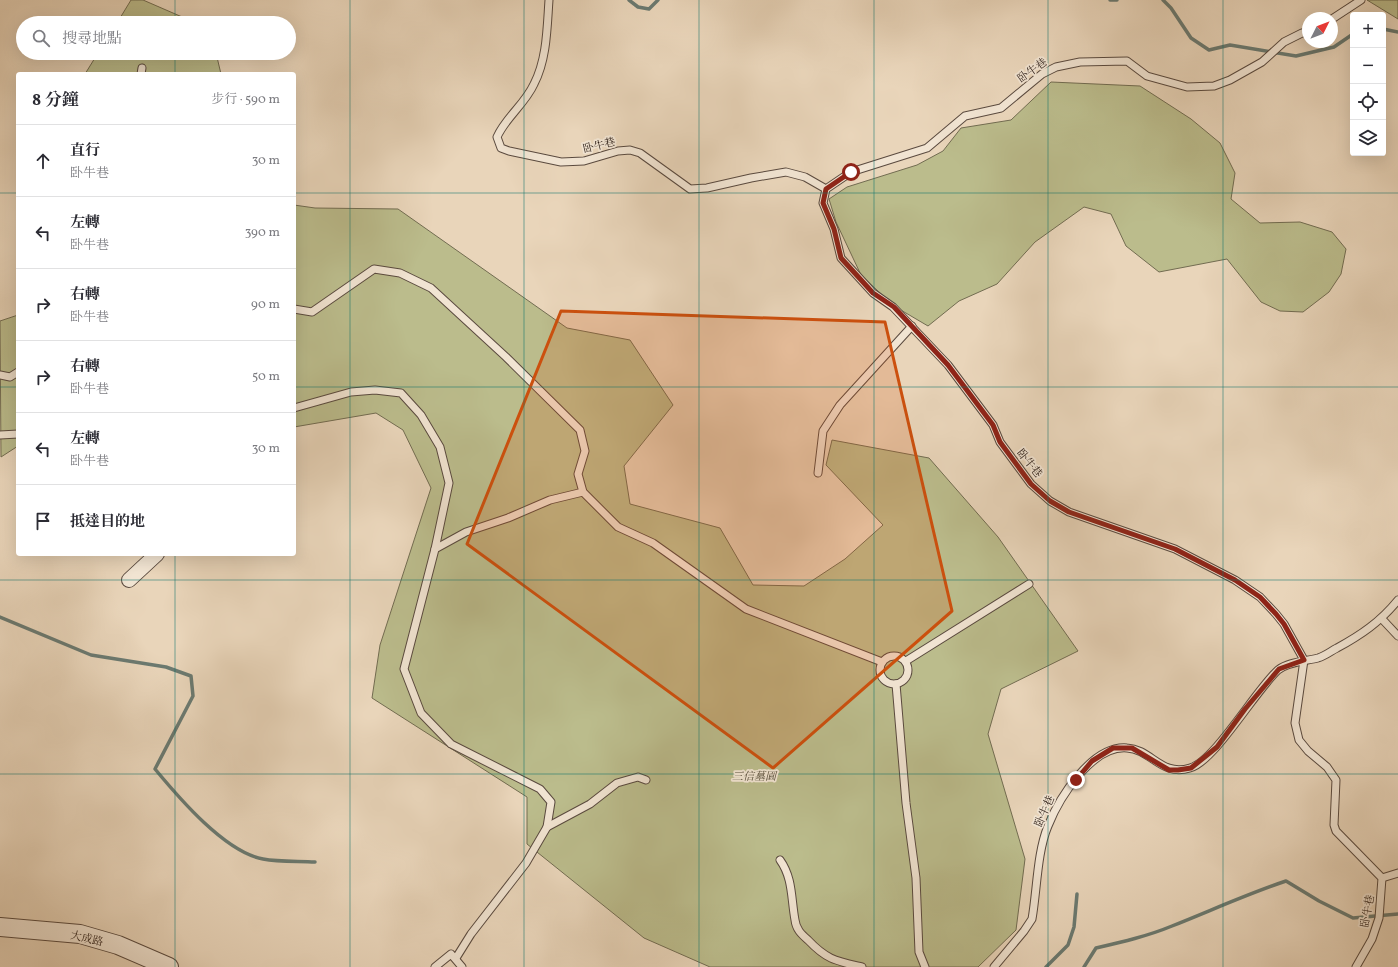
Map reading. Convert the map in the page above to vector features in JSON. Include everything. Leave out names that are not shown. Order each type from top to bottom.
[{"type":"street","points":[[129,580],[155,556]]},
{"type":"street","name":"大成路","points":[[0,927],[80,934],[118,946],[169,967]]},
{"type":"lane","name":"卧牛巷","points":[[549,0],[542,66],[534,85],[502,128],[498,137],[501,148],[562,162],[584,161],[618,151],[630,150],[640,153],[690,188],[707,188],[786,172],[805,177],[826,189]]},
{"type":"lane","points":[[1338,15],[1361,0]]},
{"type":"lane","name":"卧牛巷","points":[[994,967],[1024,931],[1032,918],[1047,827],[1064,795],[1092,761],[1113,748],[1125,748],[1140,752],[1169,770],[1191,768],[1217,747],[1245,709],[1279,669],[1304,660],[1284,624],[1276,614],[1260,597],[1235,580],[1175,549],[1082,517],[1050,501],[1031,484],[1010,458],[1000,442],[993,425],[948,365],[894,307],[873,293],[841,258],[834,229],[823,203],[826,189],[851,172],[927,148],[965,116],[1001,108],[1042,74],[1056,67],[1080,62],[1127,62],[1147,76],[1187,87],[1214,86],[1230,80],[1265,59],[1279,47],[1296,36],[1302,34]]},
{"type":"lane","points":[[296,309],[312,312],[374,269],[400,273],[431,288],[506,357],[580,430],[585,451],[578,474],[583,492],[618,527],[653,543],[746,609],[882,662]]},
{"type":"lane","points":[[818,473],[823,431],[840,405],[912,326]]},
{"type":"lane","points":[[0,376],[10,377],[16,373]]},
{"type":"lane","points":[[296,407],[351,392],[375,390],[401,393],[421,415],[440,447],[449,483],[435,549],[404,669],[412,695],[421,713],[451,744],[540,789],[551,802],[547,827],[526,863],[471,934],[456,958]]},
{"type":"lane","points":[[0,435],[16,434]]},
{"type":"lane","points":[[435,549],[466,532],[508,518],[550,500],[583,492]]},
{"type":"lane","points":[[906,661],[1029,584]]},
{"type":"lane","points":[[1398,600],[1382,619],[1365,633],[1320,658],[1304,660],[1295,723],[1299,740],[1308,751],[1327,767],[1336,780],[1334,825],[1336,831],[1382,878],[1398,873]]},
{"type":"lane","points":[[1382,619],[1398,636]]},
{"type":"lane","points":[[894,655],[898,656],[906,661],[908,665],[908,675],[901,683],[891,684],[882,677],[880,667],[882,662],[885,658],[894,655]]},
{"type":"lane","points":[[896,684],[906,803],[916,878],[919,952],[925,967]]},
{"type":"lane","points":[[547,827],[590,804],[617,783],[638,777],[646,780]]},
{"type":"lane","points":[[780,860],[789,877],[794,919],[800,932],[822,955],[832,960],[862,967]]},
{"type":"lane","name":"卧牛巷","points":[[1356,967],[1372,939],[1379,918],[1382,878]]},
{"type":"lane","points":[[434,967],[451,954],[456,958],[462,967]]},
{"type":"highlighted area","points":[[561,311],[885,322],[952,611],[773,768],[467,544]]},
{"type":"green space","points":[[131,0],[143,0],[180,16],[121,16]]},
{"type":"green space","points":[[1367,0],[1398,0],[1398,19]]},
{"type":"green space","points":[[94,60],[218,60],[221,72],[86,72]]},
{"type":"green space","points":[[1051,82],[1140,86],[1191,119],[1220,143],[1235,173],[1231,199],[1260,223],[1300,222],[1332,232],[1346,249],[1341,274],[1329,292],[1303,312],[1280,311],[1261,302],[1227,259],[1159,272],[1126,246],[1111,214],[1084,207],[1035,242],[997,284],[959,301],[928,326],[894,306],[861,275],[836,222],[829,199],[847,187],[917,165],[943,151],[961,128],[1011,120]]},
{"type":"green space","name":"三信墓園","points":[[296,205],[315,208],[398,209],[567,328],[630,340],[673,405],[624,466],[630,504],[720,528],[753,585],[804,586],[845,559],[883,525],[826,465],[832,440],[929,458],[998,537],[1078,651],[1001,689],[988,734],[1025,859],[1016,930],[978,967],[710,967],[644,938],[527,844],[527,797],[372,698],[380,645],[431,488],[403,430],[376,413],[296,427]]},
{"type":"green space","points":[[16,316],[16,447],[1,457],[0,321]]},
{"type":"waterway","points":[[629,0],[638,7],[649,9],[658,0]]},
{"type":"waterway","points":[[1110,0],[1117,0]]},
{"type":"waterway","points":[[1163,0],[1171,8],[1191,38],[1209,50],[1230,45],[1296,56],[1334,47],[1350,36]]},
{"type":"waterway","points":[[1386,30],[1398,32]]},
{"type":"waterway","points":[[0,617],[91,655],[166,667],[191,676],[193,696],[155,769],[204,822],[233,846],[248,854],[263,859],[315,862]]},
{"type":"waterway","points":[[1084,967],[1096,948],[1163,930],[1286,881],[1319,901],[1353,918],[1398,914]]},
{"type":"waterway","points":[[1046,967],[1068,945],[1074,927],[1077,894]]},
{"type":"route","points":[[851,172],[826,189],[823,203],[834,229],[841,258],[873,293],[894,307],[948,365],[993,425],[1000,442],[1010,458],[1031,484],[1050,501],[1069,512],[1175,549],[1235,580],[1260,597],[1276,614],[1284,624],[1304,660],[1279,669],[1245,709],[1217,747],[1203,760],[1191,768],[1169,770],[1132,748],[1113,748],[1092,761],[1076,780]]}]
